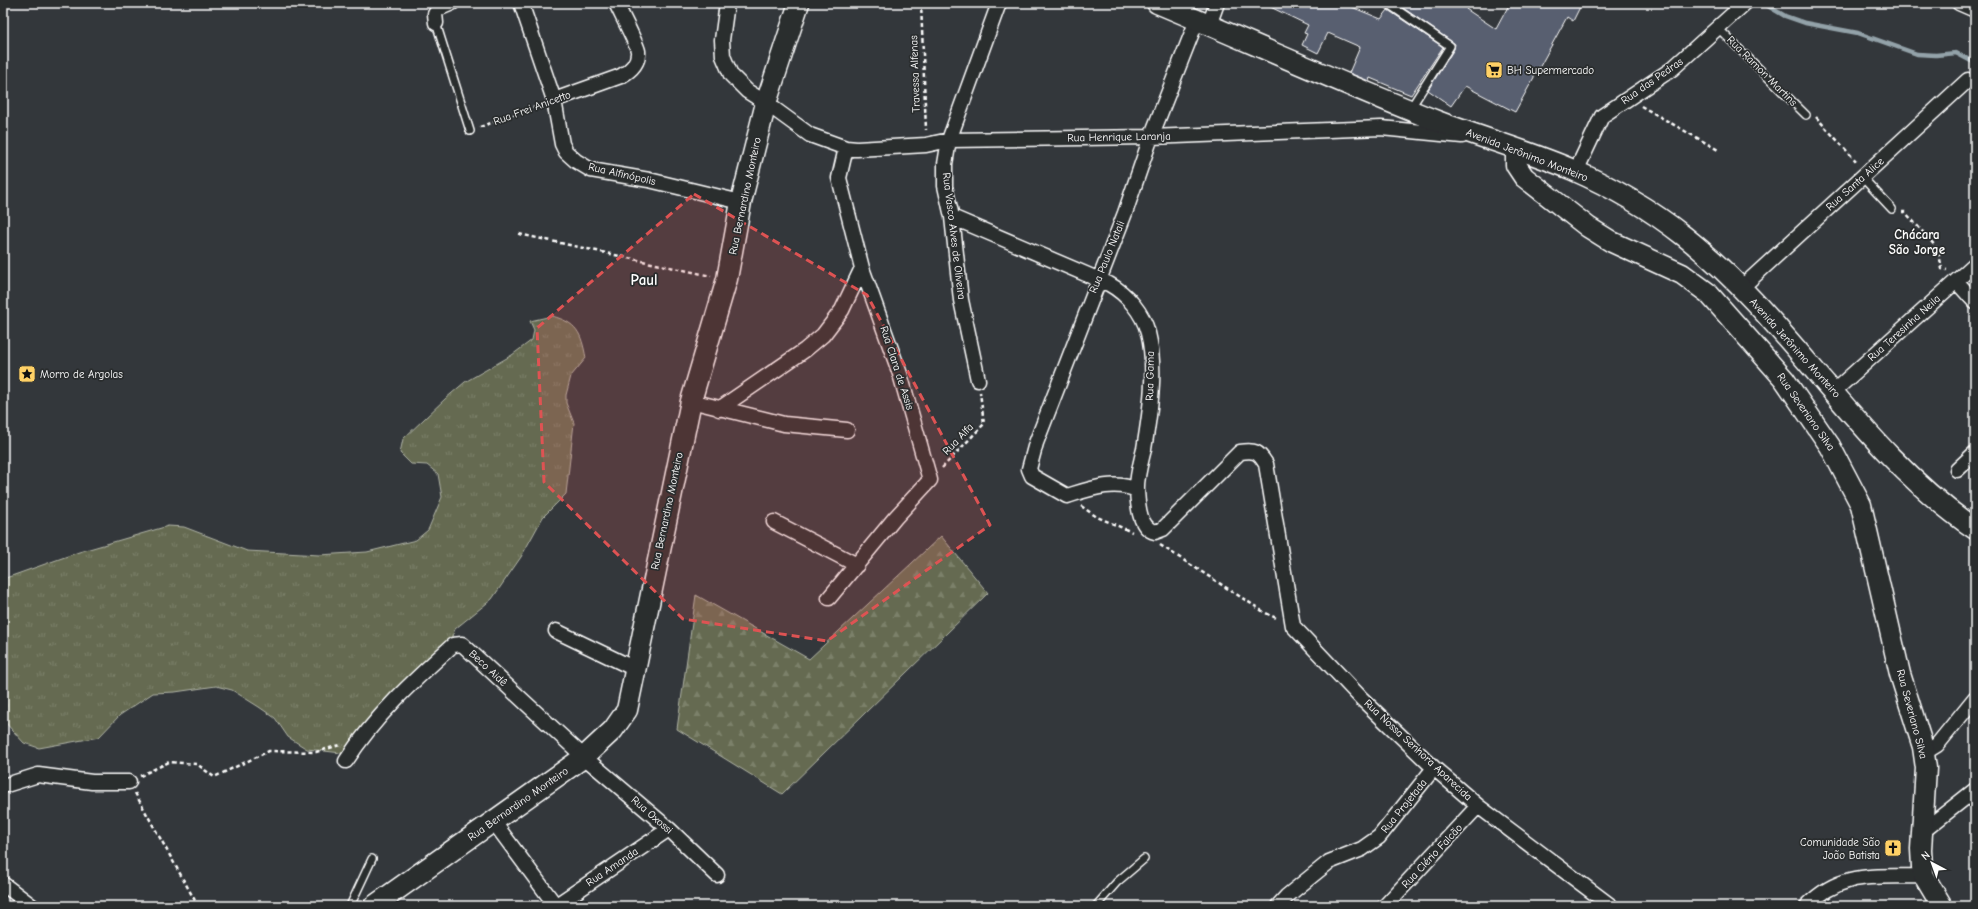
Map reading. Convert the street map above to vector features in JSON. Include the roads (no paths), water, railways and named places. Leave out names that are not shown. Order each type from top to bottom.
[{"type":"street","points":[[436,23],[435,14],[438,9],[452,3]]},
{"type":"street","name":"Rua Alfinópolis","points":[[521,3],[554,100],[562,144],[566,152],[576,161],[591,170],[742,198]]},
{"type":"street","name":"Rua Frei Anicetto","points":[[554,100],[622,76],[630,71],[634,65],[638,52],[616,3]]},
{"type":"street","name":"Rua Henrique Laranja","points":[[727,3],[722,40],[723,56],[731,75],[747,91],[810,135],[846,148],[857,149],[926,145],[948,140],[1151,137],[1381,128],[1485,139]]},
{"type":"street","name":"Rua Bernardino Monteiro","points":[[374,906],[584,757],[613,730],[627,710],[691,401],[728,279],[742,198],[766,103],[799,3]]},
{"type":"street","name":"Rua Vasco Alves de Oliveira","points":[[978,380],[961,300],[952,217],[945,186],[945,164],[948,140],[999,3]]},
{"type":"street","name":"Avenida Jerônimo Monteiro","points":[[1157,3],[1410,109],[1485,139],[1576,171],[1614,190],[1682,234],[1710,258],[1741,288],[1833,392],[1919,485],[1940,504],[1975,529]]},
{"type":"street","name":"Rua Paulo Natali","points":[[1137,490],[1125,485],[1103,486],[1066,496],[1050,488],[1032,476],[1029,469],[1036,443],[1125,212],[1151,137],[1203,22],[1218,3]]},
{"type":"street","name":"Rua das Pedras","points":[[1576,171],[1600,119],[1608,111],[1672,69],[1745,3]]},
{"type":"street","points":[[1959,3],[1975,10]]},
{"type":"street","name":"Rua Santa Alice","points":[[1741,288],[1968,80]]},
{"type":"street","name":"Rua Clara de Assis","points":[[846,148],[840,178],[862,268],[900,374],[930,480],[896,518],[858,565]]},
{"type":"street","name":"Rua Severiano Silva","points":[[1516,150],[1516,165],[1524,177],[1588,227],[1612,242],[1682,274],[1708,293],[1773,365],[1820,428],[1854,488],[1861,505],[1900,674],[1924,753],[1926,768],[1921,858],[1924,876],[1942,906]]},
{"type":"street","name":"Rua Alfinópolis","points":[[663,177],[742,198]]},
{"type":"street","name":"Rua Gama","points":[[952,217],[1098,279],[1120,290],[1135,306],[1148,331],[1152,356],[1148,423],[1137,490]]},
{"type":"street","name":"Rua Teresinha Neila","points":[[1833,392],[1953,276],[1975,264]]},
{"type":"street","points":[[719,409],[806,350],[823,335],[842,310],[862,268]]},
{"type":"street","points":[[1953,276],[1975,302]]},
{"type":"street","points":[[691,401],[784,424],[847,430]]},
{"type":"street","name":"Rua Nossa Senhora Aparecida","points":[[1137,490],[1141,520],[1145,527],[1155,532],[1163,529],[1240,452],[1251,450],[1260,454],[1266,464],[1292,626],[1362,699],[1434,768],[1478,806],[1611,906]]},
{"type":"street","points":[[1957,470],[1975,453]]},
{"type":"street","points":[[774,522],[858,565],[829,598]]},
{"type":"street","points":[[556,631],[635,669]]},
{"type":"street","name":"Beco Aidê","points":[[346,761],[360,739],[400,692],[453,645],[458,643],[462,644],[584,757]]},
{"type":"street","points":[[1924,753],[1937,746],[1975,698]]},
{"type":"street","name":"Rua Oxossi","points":[[584,757],[669,829],[717,875]]},
{"type":"street","name":"Rua Projetada","points":[[1278,906],[1287,896],[1329,862],[1362,849],[1379,837],[1434,768]]},
{"type":"street","points":[[3,786],[38,775],[92,782],[129,782]]},
{"type":"street","points":[[1922,832],[1975,790]]},
{"type":"street","name":"Rua Clério Falcão","points":[[1385,906],[1478,806]]},
{"type":"street","points":[[493,821],[556,906]]},
{"type":"street","name":"Rua Amanda","points":[[556,906],[669,829]]},
{"type":"street","points":[[1807,906],[1816,897],[1838,884],[1861,877],[1883,875],[1924,876]]},
{"type":"street","points":[[3,884],[32,906]]},
{"type":"lane","points":[[1387,3],[1450,46],[1410,109]]},
{"type":"lane","points":[[436,23],[470,131]]},
{"type":"lane","name":"Rua Ramon Martins","points":[[1718,28],[1806,115]]},
{"type":"lane","points":[[1862,177],[1892,209]]},
{"type":"lane","points":[[350,906],[372,859]]},
{"type":"lane","points":[[1096,906],[1117,882],[1144,859]]},
{"type":"waterway","points":[[1763,3],[1785,16],[1805,23],[1858,33],[1917,54],[1936,55],[1956,53],[1975,63]]},
{"type":"place","name":"BH Supermercado","points":[[1494,70]]},
{"type":"place","name":"Morro de Argolas","points":[[27,374]]},
{"type":"place","name":"Comunidade São João Batista","points":[[1893,848]]},
{"type":"district","name":"Chácara São Jorge","points":[[1917,242]]},
{"type":"district","name":"Paul","points":[[644,280]]}]
